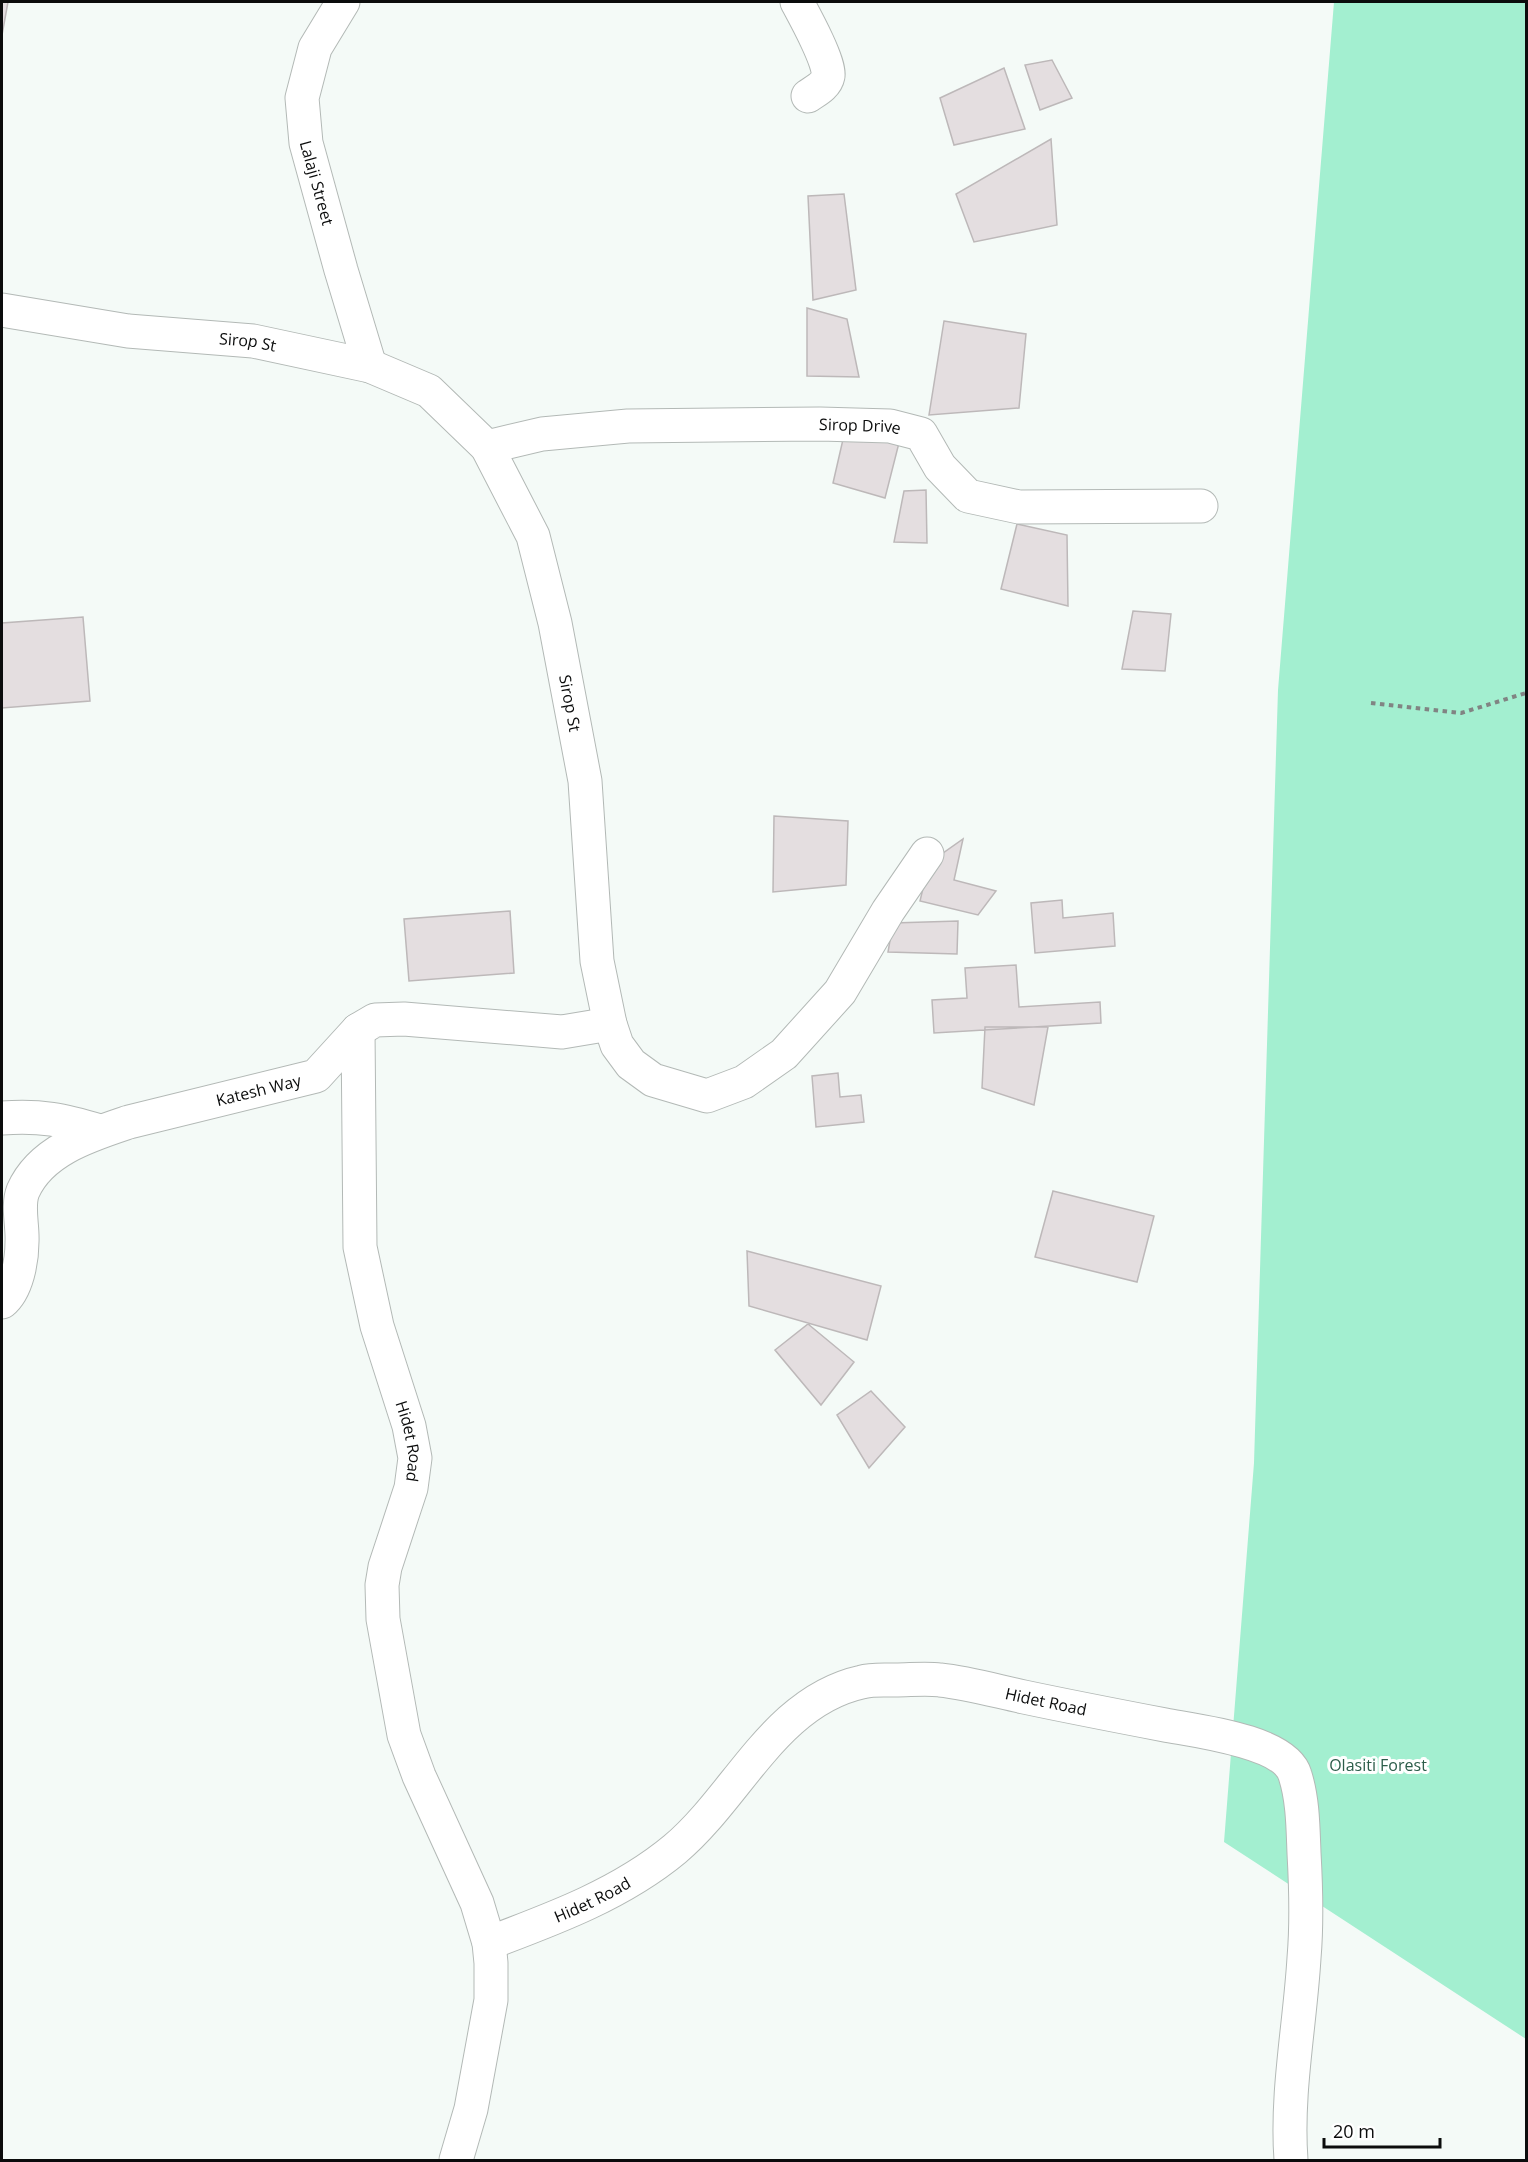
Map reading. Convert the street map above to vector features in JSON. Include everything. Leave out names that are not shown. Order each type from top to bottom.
[{"type":"street","name":"Lalaji Street","points":[[343,2],[315,48],[302,98],[306,143],[370,366]]},
{"type":"street","points":[[797,2],[827,65],[828,76],[820,88],[808,96]]},
{"type":"street","name":"Sirop St","points":[[2,310],[128,331],[253,341],[370,366],[429,392],[487,447],[533,536],[555,623],[585,781],[597,961],[610,1024],[617,1045],[631,1064],[653,1080],[707,1096],[744,1082],[784,1054],[840,992],[888,910],[927,854]]},
{"type":"street","name":"Sirop Drive","points":[[487,447],[542,434],[628,426],[820,424],[890,426],[921,434],[940,468],[968,496],[1019,507],[1201,506]]},
{"type":"street","name":"Katesh Way","points":[[2,1302],[6,1299],[17,1277],[22,1244],[22,1194],[29,1180],[53,1155],[100,1131],[316,1076],[358,1030],[375,1020],[404,1019],[562,1032],[610,1024]]},
{"type":"street","name":"Hidet Road","points":[[358,1030],[360,1247],[377,1326],[409,1426],[415,1458],[411,1488],[385,1567],[382,1585],[383,1619],[404,1735],[419,1776],[477,1903],[489,1943],[491,1963],[490,2000],[471,2109],[456,2160]]},
{"type":"street","points":[[2,1118],[61,1119],[100,1131]]},
{"type":"street","name":"Hidet Road","points":[[489,1943],[564,1914],[604,1895],[653,1866],[695,1831],[723,1795],[784,1727],[811,1703],[834,1690],[866,1681],[939,1680],[1215,1734],[1266,1749],[1283,1758],[1295,1773],[1302,1818],[1306,1883],[1305,1957],[1289,2141],[1291,2160]]},
{"type":"path","points":[[1371,703],[1461,713],[1527,693]]},
{"type":"green space","name":"Olasiti Forest","points":[[1334,2],[1526,2],[1526,2039],[1224,1842],[1254,1463],[1278,690]]},
{"type":"building","points":[[2,2],[8,2],[2,35]]},
{"type":"building","points":[[1052,60],[1072,98],[1040,110],[1025,65]]},
{"type":"building","points":[[1004,68],[1025,129],[954,145],[940,98]]},
{"type":"building","points":[[1051,139],[1057,225],[974,242],[956,194]]},
{"type":"building","points":[[844,194],[856,290],[813,300],[808,196]]},
{"type":"building","points":[[807,308],[847,319],[859,377],[807,376]]},
{"type":"building","points":[[944,321],[1026,334],[1019,408],[929,415]]},
{"type":"building","points":[[844,435],[900,439],[885,498],[833,483]]},
{"type":"building","points":[[926,490],[927,543],[894,542],[904,491]]},
{"type":"building","points":[[1017,524],[1067,535],[1068,606],[1001,589]]},
{"type":"building","points":[[1133,611],[1171,614],[1165,671],[1122,669]]},
{"type":"building","points":[[83,617],[90,701],[2,708],[2,623]]},
{"type":"building","points":[[774,816],[848,821],[846,885],[773,892]]},
{"type":"building","points":[[963,839],[954,880],[996,891],[978,915],[920,901],[929,863]]},
{"type":"building","points":[[1062,900],[1063,918],[1113,913],[1115,946],[1035,953],[1031,903]]},
{"type":"building","points":[[510,911],[514,973],[409,981],[404,919]]},
{"type":"building","points":[[958,921],[957,954],[888,952],[893,923]]},
{"type":"building","points":[[1016,965],[1019,1007],[1100,1002],[1101,1023],[934,1033],[932,1000],[967,998],[965,968]]},
{"type":"building","points":[[985,1027],[1048,1027],[1034,1105],[982,1088]]},
{"type":"building","points":[[838,1073],[840,1097],[861,1095],[864,1122],[816,1127],[812,1076]]},
{"type":"building","points":[[1053,1191],[1154,1216],[1137,1282],[1035,1257]]},
{"type":"building","points":[[747,1251],[881,1286],[867,1340],[749,1306]]},
{"type":"building","points":[[808,1324],[854,1362],[821,1405],[775,1350]]},
{"type":"building","points":[[871,1391],[905,1427],[869,1468],[837,1415]]}]
